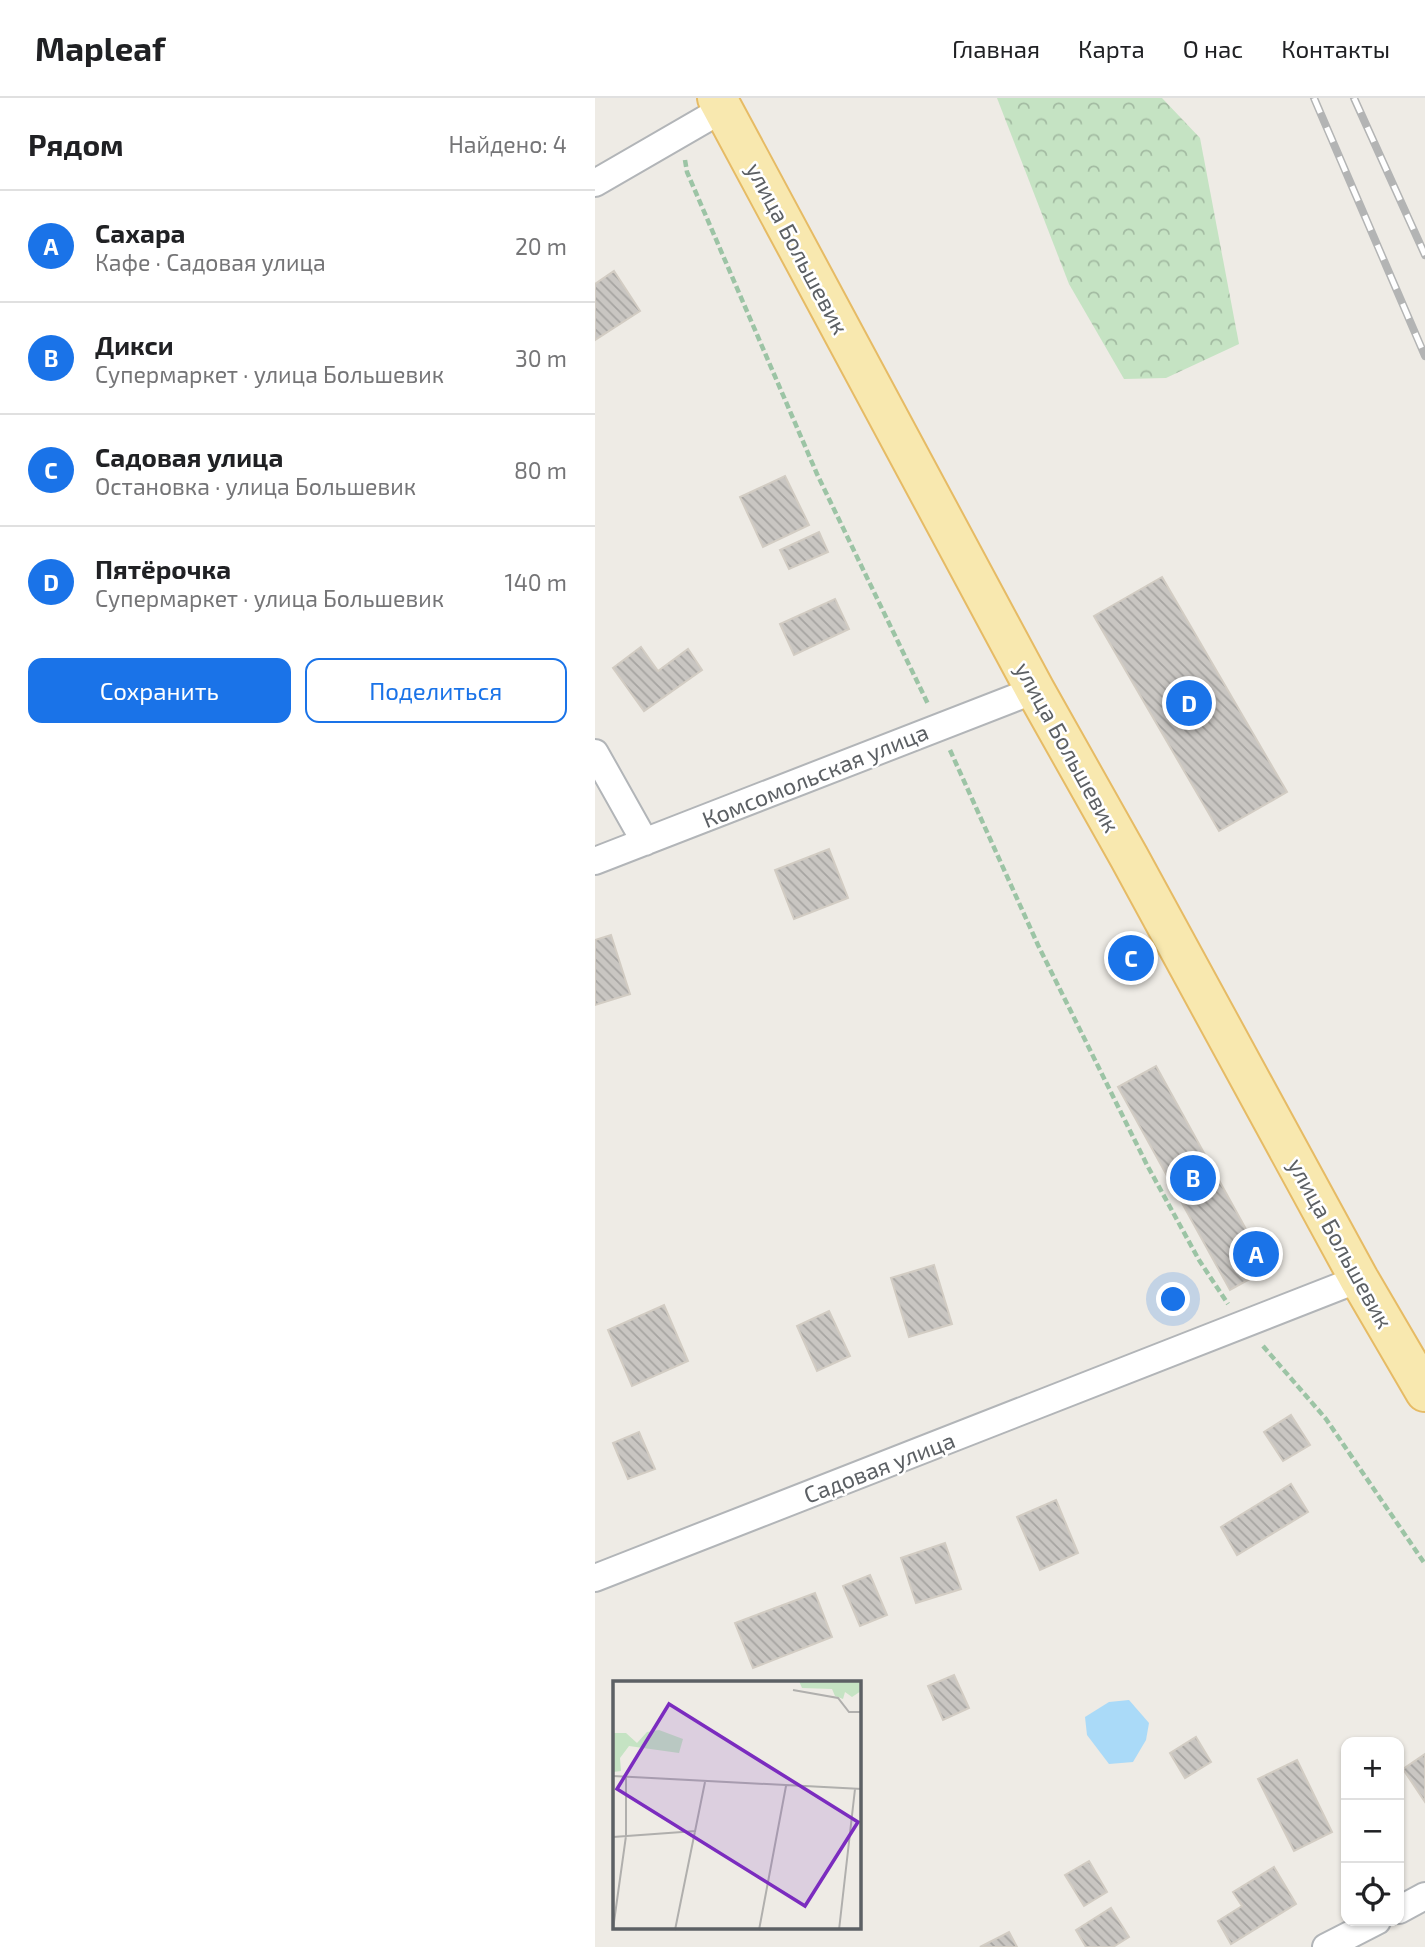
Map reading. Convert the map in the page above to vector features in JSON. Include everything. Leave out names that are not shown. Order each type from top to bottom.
[{"type":"main road","name":"улица Большевик","points":[[720,104],[1035,690],[1359,1279],[1425,1392]]},
{"type":"street","points":[[595,183],[683,132],[720,104]]},
{"type":"street","name":"Комсомольская улица","points":[[595,861],[1035,690]]},
{"type":"street","points":[[595,753],[645,842]]},
{"type":"street","name":"Садовая улица","points":[[595,1578],[1359,1279]]},
{"type":"street","points":[[1404,1907],[1425,1896]]},
{"type":"street","points":[[1326,1947],[1367,1926]]},
{"type":"path","points":[[683,132],[687,172],[817,474],[1038,945],[1147,1165],[1199,1260],[1224,1298],[1326,1419],[1425,1564]]},
{"type":"green space","points":[[997,98],[1162,98],[1200,138],[1239,344],[1166,378],[1124,379],[1069,284]]},
{"type":"water","points":[[1129,1700],[1149,1723],[1146,1740],[1133,1762],[1109,1764],[1087,1735],[1085,1717],[1109,1702]]},
{"type":"building","points":[[614,271],[640,311],[595,340],[595,284]]},
{"type":"building","points":[[785,476],[809,525],[763,547],[740,497]]},
{"type":"building","points":[[819,532],[828,552],[789,569],[780,550]]},
{"type":"building","points":[[1162,577],[1287,792],[1219,831],[1094,616]]},
{"type":"building","points":[[835,599],[849,629],[794,655],[780,624]]},
{"type":"building","points":[[641,647],[658,671],[688,649],[702,670],[644,711],[613,668]]},
{"type":"building","points":[[829,849],[848,898],[794,919],[775,870]]},
{"type":"building","points":[[611,935],[630,994],[595,1005],[595,940]]},
{"type":"building","points":[[1156,1066],[1268,1269],[1230,1290],[1118,1087]]},
{"type":"building","points":[[934,1265],[952,1324],[909,1337],[891,1278]]},
{"type":"building","points":[[664,1305],[688,1361],[632,1386],[608,1330]]},
{"type":"building","points":[[829,1311],[850,1356],[817,1371],[797,1326]]},
{"type":"building","points":[[1291,1415],[1310,1445],[1283,1461],[1264,1432]]},
{"type":"building","points":[[639,1432],[655,1469],[628,1479],[613,1443]]},
{"type":"building","points":[[1291,1484],[1308,1512],[1237,1555],[1221,1527]]},
{"type":"building","points":[[1056,1500],[1078,1553],[1040,1570],[1017,1517]]},
{"type":"building","points":[[945,1543],[961,1589],[916,1603],[901,1558]]},
{"type":"building","points":[[870,1575],[887,1615],[860,1626],[843,1586]]},
{"type":"building","points":[[815,1593],[832,1637],[753,1668],[735,1623]]},
{"type":"building","points":[[954,1675],[969,1708],[943,1720],[928,1686]]},
{"type":"building","points":[[1196,1737],[1211,1762],[1185,1778],[1170,1753]]},
{"type":"building","points":[[1425,1754],[1425,1802],[1404,1770]]},
{"type":"building","points":[[1297,1760],[1332,1832],[1294,1851],[1258,1779]]},
{"type":"building","points":[[1089,1861],[1107,1892],[1084,1906],[1065,1875]]},
{"type":"building","points":[[1274,1867],[1296,1904],[1231,1944],[1218,1921],[1242,1906],[1233,1892]]},
{"type":"building","points":[[1111,1908],[1129,1937],[1113,1947],[1086,1947],[1076,1930]]},
{"type":"building","points":[[1009,1932],[1017,1947],[980,1947]]},
{"type":"railway","points":[[1314,98],[1425,356]]},
{"type":"railway","points":[[1354,98],[1425,255]]},
{"type":"place","name":"Пятёрочка","points":[[1189,703]]},
{"type":"place","name":"Садовая улица","points":[[1131,958]]},
{"type":"place","name":"Дикси","points":[[1193,1178]]},
{"type":"place","name":"Сахара","points":[[1256,1254]]}]
